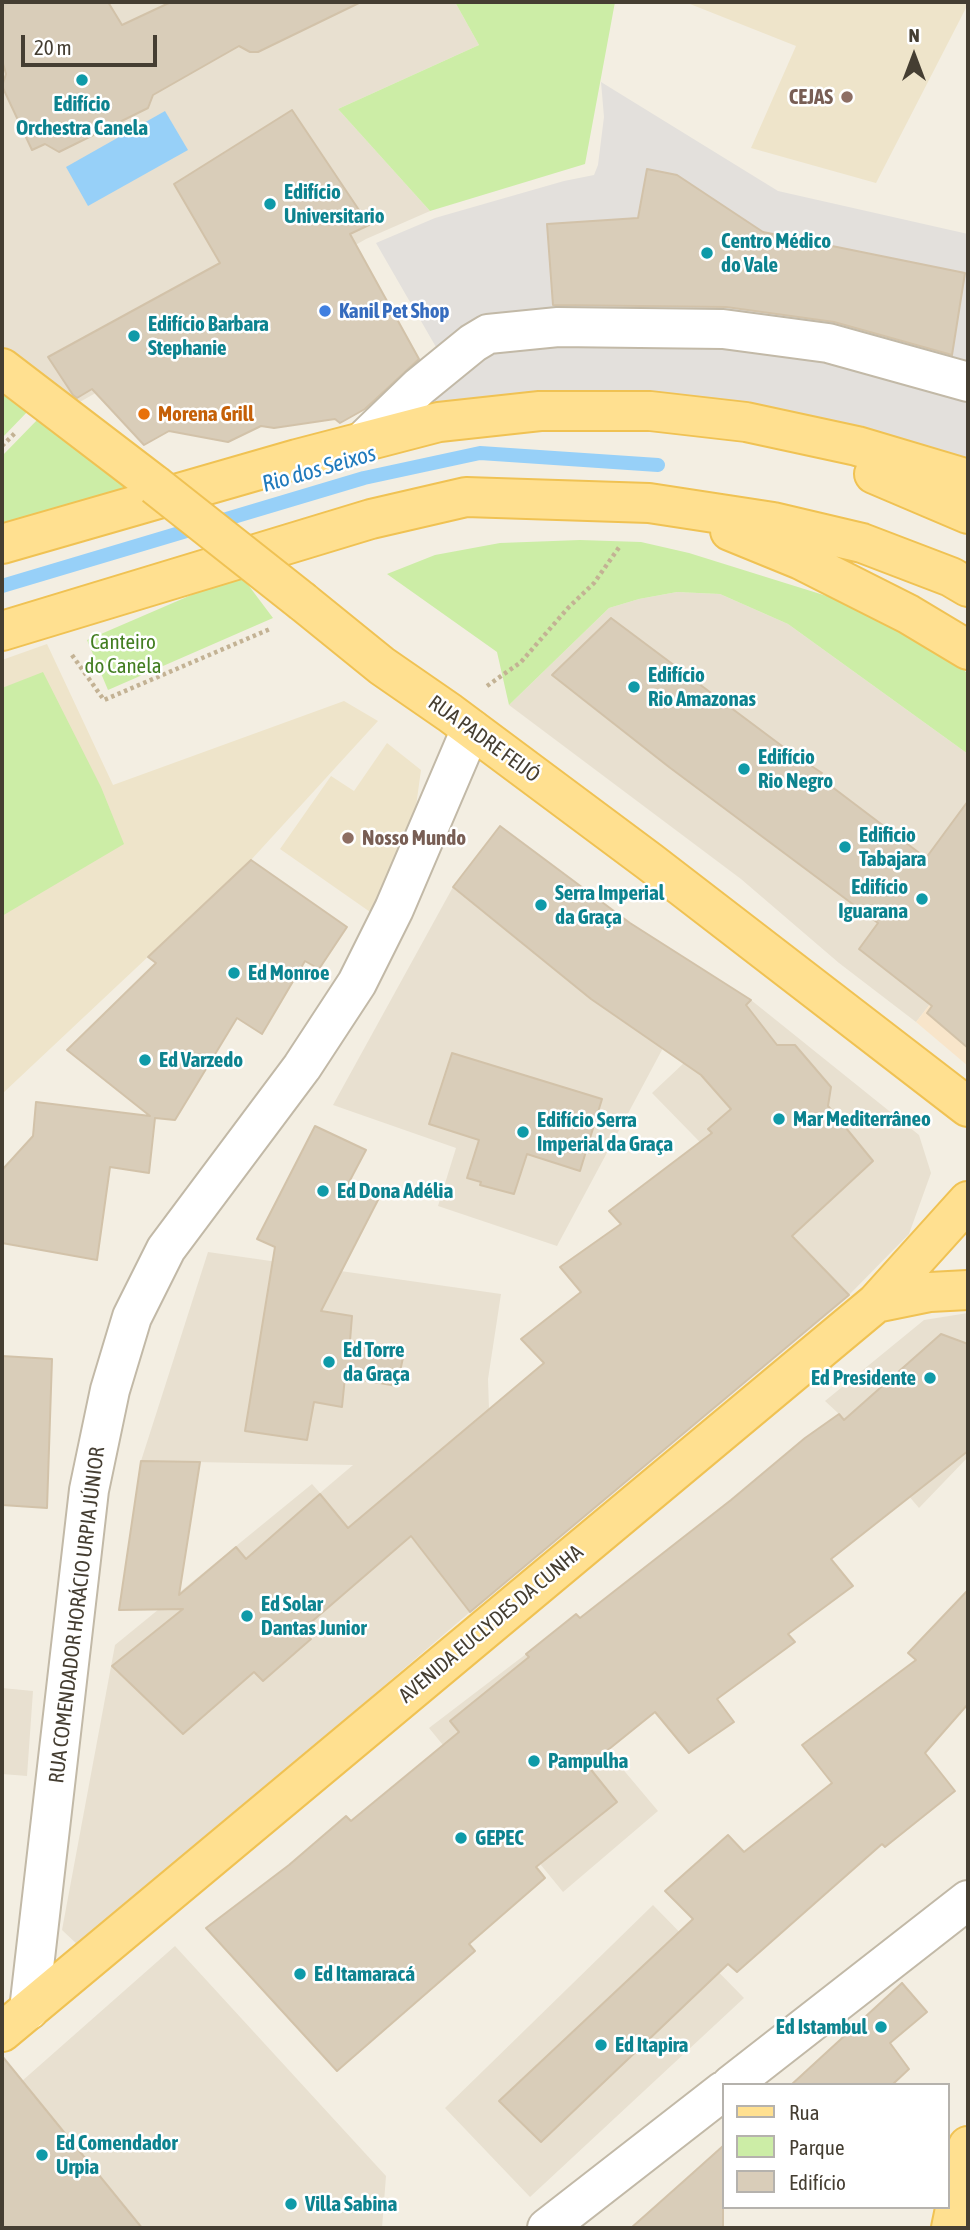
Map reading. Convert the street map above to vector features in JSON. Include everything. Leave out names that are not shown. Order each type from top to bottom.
[{"type":"main road","name":"RUA PADRE FEIJÓ","points":[[2,368],[96,439],[382,666],[460,721],[820,991],[968,1107]]},
{"type":"main road","points":[[2,544],[439,422],[540,411],[650,411],[746,422],[857,446],[968,479]]},
{"type":"main road","points":[[746,422],[968,514]]},
{"type":"main road","points":[[2,631],[371,519],[466,497],[659,505],[773,522],[862,543],[951,577],[968,587]]},
{"type":"main road","points":[[659,505],[801,560],[908,614],[968,650]]},
{"type":"main road","name":"AVENIDA EUCLYDES DA CUNHA","points":[[15,2021],[876,1303],[968,1201]]},
{"type":"main road","points":[[876,1303],[930,1292],[968,1290]]},
{"type":"main road","points":[[951,2228],[968,2146]]},
{"type":"street","points":[[362,442],[419,387],[488,334],[558,327],[723,329],[828,343],[968,382]]},
{"type":"street","name":"RUA COMENDADOR HORÁCIO URPIA JÚNIOR","points":[[15,2021],[89,1490],[110,1390],[132,1317],[166,1249],[302,1067],[357,983],[394,909],[460,721]]},
{"type":"street","points":[[734,2083],[968,1900]]},
{"type":"street","points":[[547,2228],[722,2092]]},
{"type":"path","points":[[460,721],[522,662],[568,608],[594,583],[659,505]]},
{"type":"path","points":[[45,617],[104,699],[308,606]]},
{"type":"shaded area","points":[[2,2],[455,2],[479,45],[338,109],[430,211],[366,239],[64,411],[2,365]]},
{"type":"shaded area","name":"CEJAS","points":[[685,2],[968,4],[876,183],[751,148],[796,46]]},
{"type":"shaded area","points":[[601,82],[778,191],[968,234],[968,476],[857,443],[391,412],[440,354],[376,243],[435,218],[594,175],[598,165],[604,117]]},
{"type":"shaded area","points":[[677,592],[720,594],[788,624],[968,754],[968,956],[916,1022],[839,963],[741,879],[509,705],[609,608]]},
{"type":"shaded area","points":[[47,644],[113,785],[344,701],[378,721],[251,860],[2,1094],[2,660]]},
{"type":"shaded area","name":"Nosso Mundo","points":[[387,743],[421,770],[413,828],[373,914],[280,849],[331,776],[354,791]]},
{"type":"shaded area","points":[[453,887],[581,991],[663,1048],[557,1246],[438,1206],[456,1148],[333,1105]]},
{"type":"shaded area","points":[[968,956],[968,1066],[916,1022]]},
{"type":"shaded area","points":[[751,1000],[919,1135],[931,1173],[909,1234],[849,1295],[652,1093]]},
{"type":"shaded area","points":[[208,1252],[501,1294],[488,1379],[489,1409],[382,1500],[470,1612],[80,1947],[62,1930],[115,1645],[312,1484],[320,1493],[353,1465],[141,1461]]},
{"type":"shaded area","points":[[968,1313],[968,1457],[919,1508],[825,1401],[924,1320]]},
{"type":"shaded area","points":[[526,1654],[658,1811],[563,1892],[429,1728]]},
{"type":"shaded area","points":[[2,1688],[33,1691],[27,1776],[2,1774]]},
{"type":"shaded area","points":[[653,1905],[744,1998],[530,2197],[445,2108]]},
{"type":"shaded area","points":[[175,1946],[386,2176],[382,2228],[111,2228],[129,2212],[22,2081]]},
{"type":"green space","points":[[455,2],[615,2],[585,164],[430,211],[338,109],[479,45]]},
{"type":"green space","points":[[2,390],[29,410],[2,438]]},
{"type":"green space","points":[[39,418],[141,491],[2,536],[2,456]]},
{"type":"green space","points":[[580,540],[641,542],[689,553],[862,607],[950,657],[968,674],[968,754],[788,624],[720,594],[677,592],[609,608],[509,705],[497,652],[387,574],[435,555],[500,543]]},
{"type":"green space","name":"Canteiro do Canela","points":[[240,574],[273,618],[108,690],[87,640]]},
{"type":"green space","points":[[43,672],[101,787],[124,844],[2,916],[2,688]]},
{"type":"water","points":[[165,111],[188,150],[88,206],[66,167]]},
{"type":"building","name":"Edifício Orchestra Canela","points":[[2,2],[108,2],[122,25],[171,2],[361,2],[258,52],[250,52],[239,46],[153,95],[148,108],[59,152],[45,144],[32,150],[2,86],[6,74],[2,60]]},
{"type":"building","points":[[292,110],[369,225],[350,234],[419,359],[365,409],[340,423],[335,419],[274,428],[261,426],[228,442],[169,431],[144,445],[92,389],[77,398],[73,395],[48,357],[220,263],[174,184]]},
{"type":"building","name":"Centro Médico do Vale","points":[[647,169],[677,175],[763,232],[965,273],[952,355],[834,322],[726,307],[553,305],[547,224],[638,218]]},
{"type":"building","points":[[611,618],[822,773],[819,777],[926,858],[968,801],[968,1048],[927,1013],[932,1006],[859,949],[878,923],[669,767],[552,675]]},
{"type":"building","points":[[500,826],[630,923],[751,1000],[746,1005],[777,1045],[795,1045],[831,1087],[828,1106],[873,1161],[792,1236],[849,1295],[470,1612],[411,1536],[302,1630],[311,1639],[263,1681],[254,1672],[183,1734],[112,1666],[183,1609],[119,1610],[141,1461],[200,1462],[179,1595],[236,1547],[246,1559],[320,1494],[348,1528],[544,1363],[521,1339],[581,1292],[560,1267],[621,1224],[609,1211],[712,1133],[708,1129],[731,1109],[701,1075],[591,999],[453,887]]},
{"type":"building","points":[[251,860],[347,927],[319,969],[305,961],[262,1034],[237,1018],[175,1120],[155,1118],[149,1173],[110,1167],[97,1260],[2,1243],[2,1170],[33,1136],[36,1102],[150,1116],[67,1050],[156,963],[148,957]]},
{"type":"building","name":"Edifício Serra Imperial da Graça","points":[[452,1053],[602,1099],[580,1171],[527,1154],[514,1194],[480,1185],[481,1182],[467,1178],[479,1140],[429,1124]]},
{"type":"building","points":[[315,1126],[366,1150],[348,1184],[379,1198],[321,1311],[352,1316],[350,1341],[405,1348],[397,1386],[345,1377],[342,1407],[314,1402],[307,1440],[245,1431],[275,1247],[257,1239]]},
{"type":"building","points":[[941,1334],[968,1344],[968,1451],[831,1559],[853,1586],[788,1634],[795,1642],[717,1699],[734,1722],[689,1753],[655,1712],[588,1766],[617,1802],[536,1867],[545,1878],[469,1944],[475,1951],[337,2071],[206,1928],[289,1865],[346,1816],[351,1821],[459,1732],[450,1721],[529,1657],[526,1654],[576,1614],[580,1618],[731,1500],[805,1438],[839,1414],[844,1420]]},
{"type":"building","points":[[2,1356],[52,1359],[47,1508],[2,1505]]},
{"type":"building","points":[[968,1590],[968,1704],[925,1753],[955,1791],[885,1847],[882,1844],[737,1972],[728,1964],[541,2142],[499,2101],[693,1919],[665,1891],[728,1835],[744,1852],[832,1783],[802,1745],[916,1660],[908,1653]]},
{"type":"building","name":"Ed Istambul","points":[[902,1983],[927,2012],[890,2043],[909,2069],[894,2083],[793,2083]]},
{"type":"building","name":"Ed Comendador Urpia","points":[[2,2056],[142,2228],[2,2228]]},
{"type":"building","points":[[722,2147],[723,2228],[631,2228]]},
{"type":"waterway","name":"Rio dos Seixos","points":[[2,586],[364,478],[480,453],[658,465]]},
{"type":"place","name":"Edifício Orchestra Canela","points":[[82,80]]},
{"type":"place","name":"CEJAS","points":[[847,97]]},
{"type":"place","name":"Edifício Universitario","points":[[270,204]]},
{"type":"place","name":"Centro Médico do Vale","points":[[707,253]]},
{"type":"place","name":"Kanil Pet Shop","points":[[325,311]]},
{"type":"place","name":"Edifício Barbara Stephanie","points":[[134,336]]},
{"type":"place","name":"Morena Grill","points":[[144,414]]},
{"type":"place","name":"Edifício Rio Amazonas","points":[[634,687]]},
{"type":"place","name":"Edifício Rio Negro","points":[[744,769]]},
{"type":"place","name":"Nosso Mundo","points":[[348,838]]},
{"type":"place","name":"Edificio Tabajara","points":[[845,847]]},
{"type":"place","name":"Edifício Iguarana","points":[[922,899]]},
{"type":"place","name":"Serra Imperial da Graça","points":[[541,905]]},
{"type":"place","name":"Ed Monroe","points":[[234,973]]},
{"type":"place","name":"Ed Varzedo","points":[[145,1060]]},
{"type":"place","name":"Mar Mediterrâneo","points":[[779,1119]]},
{"type":"place","name":"Edifício Serra Imperial da Graça","points":[[523,1132]]},
{"type":"place","name":"Ed Dona Adélia","points":[[323,1191]]},
{"type":"place","name":"Ed Torre da Graça","points":[[329,1362]]},
{"type":"place","name":"Ed Presidente","points":[[930,1378]]},
{"type":"place","name":"Ed Solar Dantas Junior","points":[[247,1616]]},
{"type":"place","name":"Pampulha","points":[[534,1761]]},
{"type":"place","name":"GEPEC","points":[[461,1838]]},
{"type":"place","name":"Ed Itamaracá","points":[[300,1974]]},
{"type":"place","name":"Ed Istambul","points":[[881,2027]]},
{"type":"place","name":"Ed Itapira","points":[[601,2045]]},
{"type":"place","name":"Ed Comendador Urpia","points":[[42,2155]]},
{"type":"place","name":"Villa Sabina","points":[[291,2204]]}]
